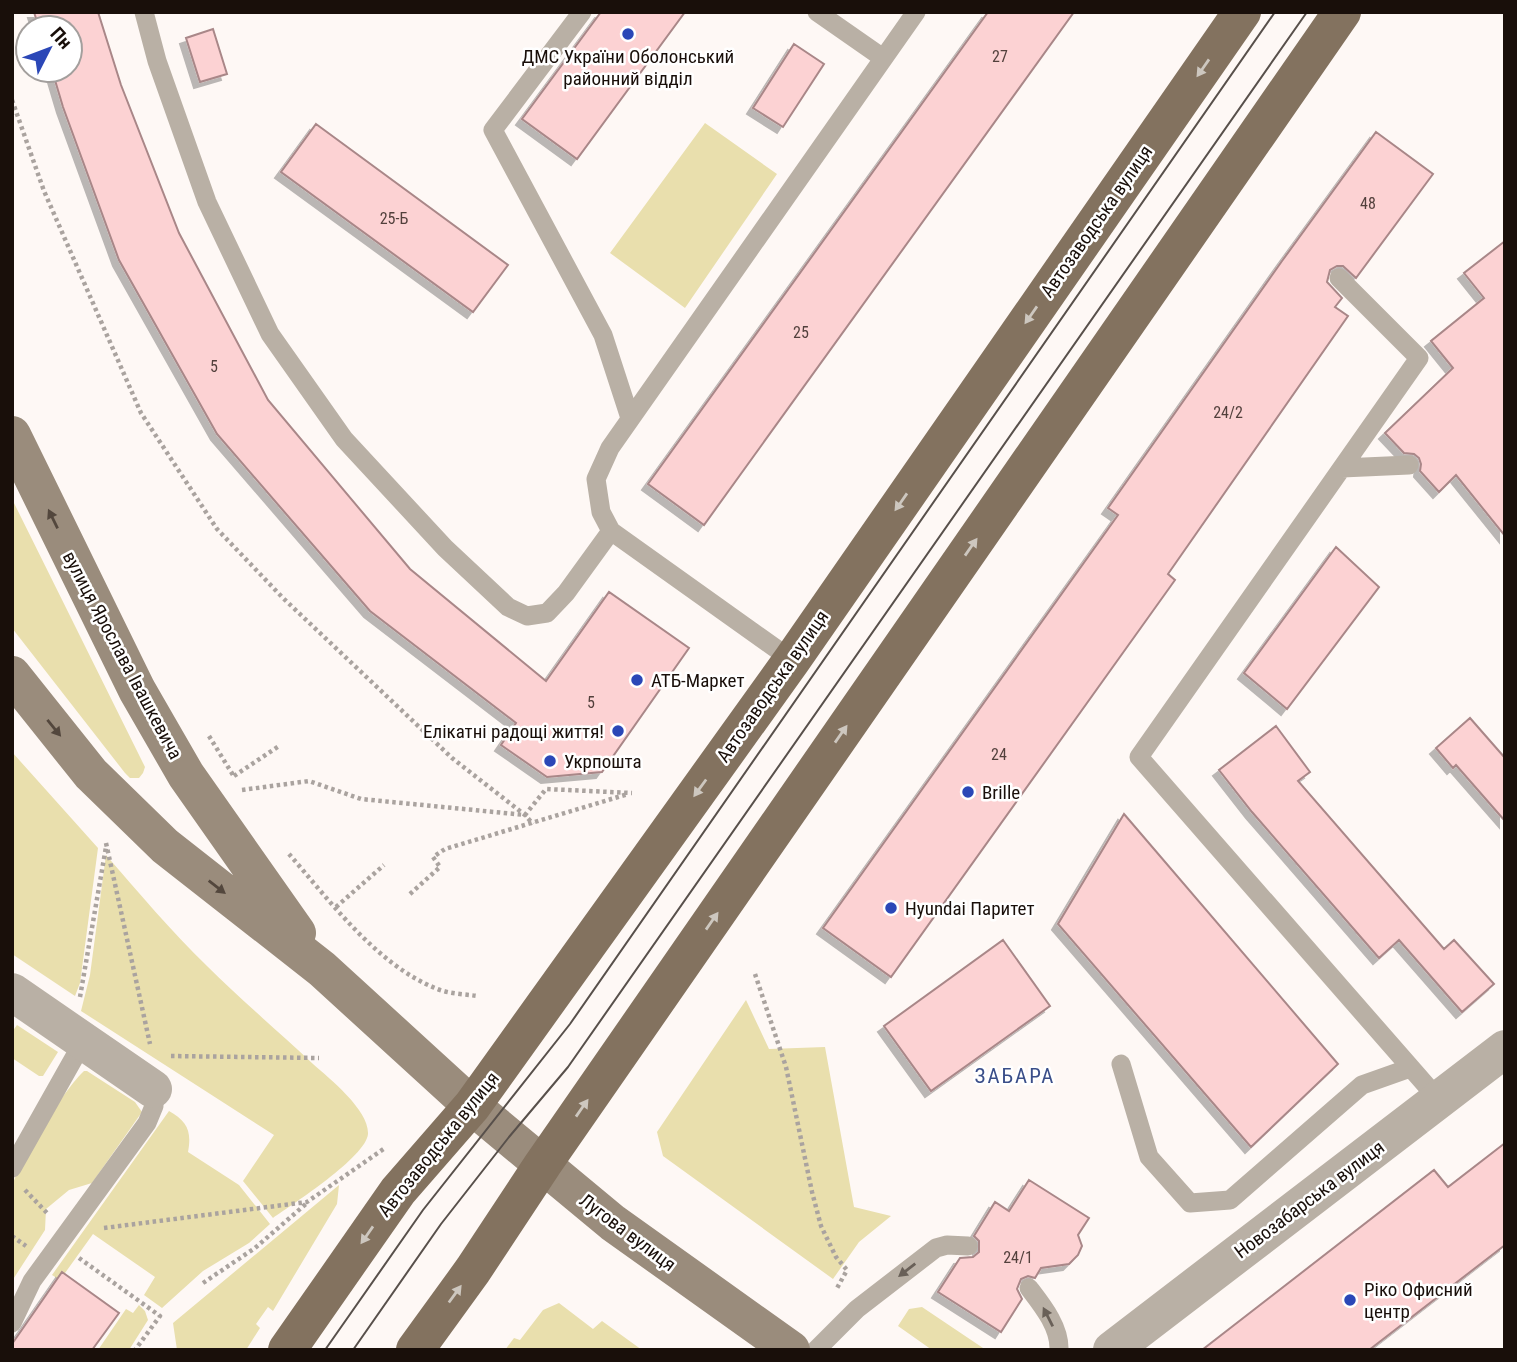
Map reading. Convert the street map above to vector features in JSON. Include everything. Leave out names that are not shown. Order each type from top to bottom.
[{"type":"main road","name":"Автозаводська вулиця","points":[[287,1350],[398,1191],[472,1106],[792,660],[1242,12]]},
{"type":"main road","points":[[415,1350],[1342,12]]},
{"type":"main road","name":"вулиця Ярослава Івашкевича","points":[[12,435],[137,690],[186,775],[322,969]]},
{"type":"main road","name":"вулиця Ярослава Івашкевича","points":[[12,675],[91,774],[165,846],[322,969],[472,1106]]},
{"type":"main road","name":"Лугова вулиця","points":[[472,1106],[613,1223],[791,1350]]},
{"type":"street","points":[[12,992],[83,1042],[158,1067]]},
{"type":"street","name":"Новозабарська вулиця","points":[[1112,1350],[1505,1049]]},
{"type":"lane","points":[[144,12],[157,61],[207,202],[270,334],[344,439],[445,548],[508,607],[527,616],[547,613],[566,593],[611,531]]},
{"type":"lane","points":[[582,12],[493,130],[603,335],[630,418]]},
{"type":"lane","points":[[817,12],[883,58]]},
{"type":"lane","points":[[792,660],[611,531],[601,512],[596,479],[610,448],[630,418],[916,12]]},
{"type":"lane","points":[[1339,278],[1419,358],[1139,757],[1439,1100]]},
{"type":"lane","points":[[1342,468],[1409,465]]},
{"type":"lane","points":[[12,1168],[83,1042]]},
{"type":"lane","points":[[1121,1064],[1149,1157],[1190,1203],[1230,1200],[1362,1085],[1410,1068]]},
{"type":"lane","points":[[12,1323],[32,1282],[148,1123],[154,1106],[158,1067]]},
{"type":"lane","points":[[816,1350],[857,1309],[936,1248],[947,1245],[968,1246]]},
{"type":"lane","points":[[1029,1288],[1048,1313],[1059,1342],[1059,1350]]},
{"type":"path","points":[[12,100],[44,191],[141,414],[217,529],[283,598],[433,740],[533,824]]},
{"type":"path","points":[[209,736],[251,802]]},
{"type":"path","points":[[234,776],[279,746]]},
{"type":"path","points":[[243,790],[309,781],[361,799],[525,815]]},
{"type":"path","points":[[410,894],[440,867],[433,857],[445,849],[632,793],[546,789],[525,815]]},
{"type":"path","points":[[78,1004],[106,843],[158,1067],[318,1058]]},
{"type":"path","points":[[283,847],[377,950],[407,975],[438,990],[477,996]]},
{"type":"path","points":[[336,907],[384,865]]},
{"type":"path","points":[[755,974],[786,1067],[821,1226],[836,1257],[847,1270],[834,1293]]},
{"type":"path","points":[[204,1283],[255,1248],[307,1202],[385,1147]]},
{"type":"path","points":[[21,1186],[62,1238],[160,1315],[135,1350]]},
{"type":"path","points":[[62,1238],[307,1202]]},
{"type":"shaded area","points":[[705,123],[777,174],[685,308],[610,253]]},
{"type":"shaded area","points":[[12,499],[145,767],[139,778],[130,778],[125,773],[12,628]]},
{"type":"shaded area","points":[[12,752],[98,848],[80,983],[75,996],[12,954]]},
{"type":"shaded area","points":[[106,855],[194,953],[338,1086],[356,1105],[367,1125],[368,1134],[364,1144],[355,1155],[273,1218],[243,1181],[274,1135],[81,1011],[90,975]]},
{"type":"shaded area","points":[[746,1000],[769,1049],[825,1047],[854,1207],[891,1216],[859,1242],[833,1279],[663,1156],[657,1132]]},
{"type":"shaded area","points":[[17,1025],[58,1052],[43,1076],[12,1058],[12,1032]]},
{"type":"shaded area","points":[[84,1071],[135,1102],[142,1112],[92,1183],[69,1190],[46,1209],[45,1230],[12,1281],[12,1188],[22,1162],[43,1127]]},
{"type":"shaded area","points":[[169,1111],[187,1127],[188,1152],[239,1185],[270,1224],[249,1243],[203,1271],[162,1308],[144,1295],[155,1277],[93,1234],[60,1280],[52,1275]]},
{"type":"shaded area","points":[[339,1185],[337,1204],[273,1311],[268,1307],[256,1324],[260,1328],[246,1350],[177,1350],[173,1323]]},
{"type":"shaded area","points":[[559,1303],[593,1329],[602,1321],[642,1350],[505,1350],[514,1338],[520,1340],[543,1310]]},
{"type":"shaded area","points":[[139,1305],[148,1320],[129,1350],[98,1350],[126,1309],[133,1313]]},
{"type":"shaded area","points":[[922,1307],[986,1350],[932,1350],[898,1326],[909,1309]]},
{"type":"building","points":[[98,12],[121,85],[179,233],[268,400],[410,569],[546,681],[609,592],[689,648],[602,772],[547,777],[501,745],[516,723],[370,611],[217,434],[119,260],[63,107],[56,84],[84,84],[84,14],[35,14]]},
{"type":"building","points":[[601,12],[685,12],[577,159],[522,119]]},
{"type":"building","points":[[988,12],[1074,12],[704,525],[648,484]]},
{"type":"building","points":[[213,29],[227,74],[200,82],[186,38]]},
{"type":"building","points":[[794,44],[824,64],[783,127],[753,108]]},
{"type":"building","points":[[316,124],[508,265],[473,312],[281,172]]},
{"type":"building","points":[[1376,132],[1433,174],[1356,278],[1343,266],[1330,270],[1327,282],[1342,298],[1335,307],[1348,316],[1168,574],[1175,580],[891,977],[823,928],[1118,515],[1108,508]]},
{"type":"building","points":[[1505,241],[1505,536],[1456,475],[1439,492],[1420,471],[1419,458],[1414,454],[1404,453],[1385,433],[1453,368],[1431,341],[1484,298],[1464,273]]},
{"type":"building","points":[[1336,547],[1379,587],[1287,709],[1244,673]]},
{"type":"building","points":[[1470,718],[1505,758],[1505,821],[1456,765],[1453,768],[1436,748]]},
{"type":"building","points":[[1276,726],[1310,772],[1298,781],[1444,949],[1454,940],[1494,984],[1462,1012],[1399,940],[1379,958],[1219,770]]},
{"type":"building","points":[[1124,814],[1338,1064],[1251,1147],[1058,924]]},
{"type":"building","points":[[1003,940],[1050,1006],[931,1091],[884,1026]]},
{"type":"building","name":"Ріко Офисний центр","points":[[1505,1143],[1505,1245],[1369,1350],[1202,1350],[1434,1170],[1448,1187]]},
{"type":"building","points":[[1029,1180],[1089,1218],[1078,1235],[1082,1246],[1069,1264],[1041,1268],[1035,1278],[1028,1276],[1021,1279],[1017,1289],[1022,1299],[1001,1332],[938,1292],[960,1258],[973,1257],[979,1252],[979,1241],[974,1236],[995,1202],[1009,1211]]},
{"type":"building","points":[[62,1272],[119,1313],[92,1350],[12,1350],[12,1344]]},
{"type":"tram line","points":[[325,1350],[423,1210],[570,1024],[1275,12]]},
{"type":"tram line","points":[[353,1350],[441,1224],[568,1067],[1307,12]]},
{"type":"place","name":"ДМС України Оболонський районний відділ","points":[[628,34]]},
{"type":"place","name":"АТБ-Маркет","points":[[637,680]]},
{"type":"place","name":"Елікатні радощі життя!","points":[[618,731]]},
{"type":"place","name":"Укрпошта","points":[[550,761]]},
{"type":"place","name":"Brille","points":[[968,792]]},
{"type":"place","name":"Hyundai Паритет","points":[[891,908]]},
{"type":"place","name":"Ріко Офисний центр","points":[[1350,1300]]},
{"type":"district","name":"ЗАБАРА","points":[[1015,1076]]}]
